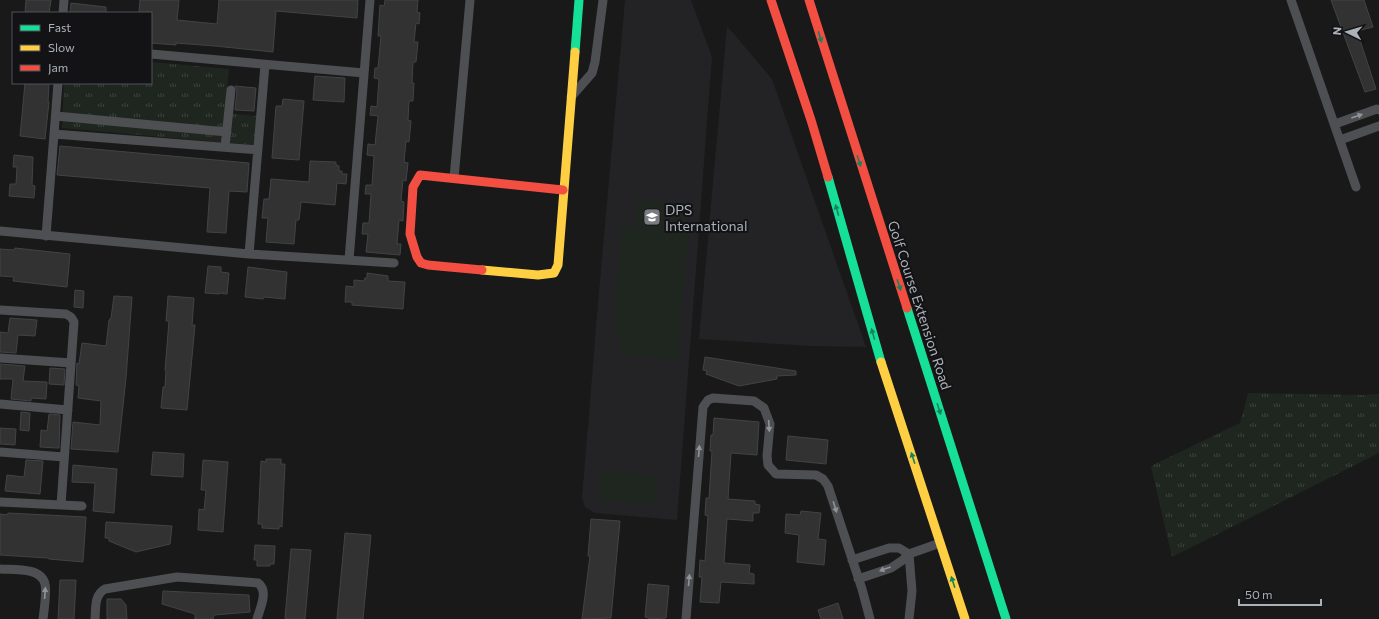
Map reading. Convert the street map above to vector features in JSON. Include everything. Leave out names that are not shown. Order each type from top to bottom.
[{"type":"main road","points":[[564,190],[420,175],[414,182],[413,187],[410,236],[418,258],[421,262],[428,265],[533,275],[554,272],[558,265],[564,190],[571,98],[579,0]]},
{"type":"main road","points":[[771,0],[811,120],[876,344],[965,619]]},
{"type":"main road","name":"Golf Course Extension Road","points":[[809,0],[1006,619]]},
{"type":"street","points":[[64,0],[64,12]]},
{"type":"street","points":[[349,260],[370,0]]},
{"type":"street","points":[[454,178],[470,0]]},
{"type":"street","points":[[571,98],[592,73],[595,62],[603,0]]},
{"type":"street","points":[[1291,0],[1356,186]]},
{"type":"street","points":[[152,54],[364,73]]},
{"type":"street","points":[[249,254],[265,65]]},
{"type":"street","points":[[46,236],[58,84]]},
{"type":"street","points":[[225,147],[231,90]]},
{"type":"street","points":[[1335,124],[1377,109],[1379,110]]},
{"type":"street","points":[[56,116],[227,132]]},
{"type":"street","points":[[1340,140],[1379,126]]},
{"type":"street","points":[[54,134],[258,150]]},
{"type":"street","points":[[0,231],[249,254],[394,263]]},
{"type":"street","points":[[0,310],[66,314],[71,317],[74,322],[61,505]]},
{"type":"street","points":[[0,358],[71,363]]},
{"type":"street","points":[[686,619],[702,407],[708,400],[713,398],[754,402],[764,408],[770,424],[767,456],[768,465],[776,474],[816,476],[823,479],[828,486],[862,589],[870,619]]},
{"type":"street","points":[[0,404],[68,410]]},
{"type":"street","points":[[0,452],[64,457]]},
{"type":"street","points":[[0,502],[82,506]]},
{"type":"street","points":[[858,579],[891,568],[909,554],[940,543]]},
{"type":"street","points":[[852,560],[889,548],[899,548],[909,554]]},
{"type":"street","points":[[909,554],[912,590],[909,619]]},
{"type":"street","points":[[0,569],[34,572],[42,576],[46,585],[43,619]]},
{"type":"street","points":[[95,619],[97,596],[100,591],[177,577],[258,583],[262,586],[264,592],[257,619]]},
{"type":"shaded area","name":"DPS International","points":[[625,0],[691,0],[712,57],[677,520],[595,513],[585,507],[582,498]]},
{"type":"shaded area","points":[[727,26],[772,79],[866,347],[811,346],[699,339]]},
{"type":"green space","points":[[152,62],[229,69],[225,113],[257,116],[254,145],[62,128],[64,84],[152,84]]},
{"type":"green space","points":[[637,200],[689,205],[687,232],[689,232],[677,359],[618,355],[620,334],[613,334],[622,225],[635,227]]},
{"type":"green space","points":[[1248,393],[1379,394],[1379,453],[1172,557],[1151,466],[1240,423]]},
{"type":"green space","points":[[602,470],[658,476],[655,504],[600,500]]},
{"type":"building","points":[[26,0],[51,0],[49,12],[25,12]]},
{"type":"building","points":[[140,0],[179,0],[177,20],[217,24],[219,0],[358,0],[357,18],[276,11],[273,52],[176,43],[176,45],[152,43],[152,12],[139,12]]},
{"type":"building","points":[[385,0],[418,0],[417,12],[420,13],[419,24],[416,23],[414,42],[418,42],[416,62],[413,62],[413,101],[409,101],[408,120],[411,121],[409,142],[406,141],[404,162],[408,163],[406,181],[403,180],[401,201],[404,202],[403,221],[399,220],[397,244],[401,244],[400,255],[366,252],[368,234],[362,234],[363,223],[369,223],[371,194],[365,194],[366,185],[372,185],[374,156],[367,155],[368,144],[375,145],[378,116],[370,115],[371,106],[377,107],[379,79],[374,78],[375,68],[378,68],[381,36],[378,36],[380,5],[384,6]]},
{"type":"building","points":[[1331,0],[1364,0],[1373,27],[1357,31],[1376,89],[1365,92]]},
{"type":"building","points":[[71,3],[106,7],[106,12],[70,12]]},
{"type":"building","points":[[315,76],[345,78],[344,102],[313,100]]},
{"type":"building","points":[[25,84],[49,84],[49,102],[45,139],[20,136]]},
{"type":"building","points":[[235,86],[256,88],[254,111],[235,110],[237,91]]},
{"type":"building","points":[[283,99],[304,101],[299,160],[272,158],[276,106],[282,106]]},
{"type":"building","points":[[60,146],[249,163],[247,192],[229,191],[226,233],[207,232],[210,188],[57,175]]},
{"type":"building","points":[[14,155],[33,157],[32,185],[35,186],[34,198],[9,196],[10,184],[16,184],[17,167],[13,167]]},
{"type":"building","points":[[310,161],[336,162],[336,165],[339,166],[339,171],[342,171],[342,174],[347,174],[346,184],[337,183],[335,205],[301,202],[299,220],[296,220],[294,244],[266,242],[268,218],[262,218],[264,199],[269,199],[271,179],[309,182]]},
{"type":"building","points":[[15,248],[70,254],[67,287],[13,281],[14,277],[0,276],[0,249],[14,250]]},
{"type":"building","points":[[208,266],[221,267],[221,272],[229,273],[227,294],[205,293]]},
{"type":"building","points":[[248,267],[287,272],[285,299],[245,297]]},
{"type":"building","points":[[367,273],[388,276],[388,281],[405,282],[403,309],[352,305],[352,302],[345,302],[346,286],[354,287],[354,280],[364,281],[365,278],[367,278]]},
{"type":"building","points":[[75,290],[84,291],[83,308],[74,307]]},
{"type":"building","points":[[114,296],[132,297],[126,378],[118,452],[71,449],[73,422],[100,425],[101,401],[78,398],[79,386],[76,385],[77,363],[79,364],[82,343],[106,346]]},
{"type":"building","points":[[168,296],[194,298],[192,325],[195,325],[187,410],[161,408],[163,387],[165,387],[169,321],[166,321]]},
{"type":"building","points":[[10,318],[37,320],[35,336],[18,335],[16,353],[0,352],[0,332],[8,333]]},
{"type":"building","points":[[705,357],[796,371],[796,375],[777,376],[777,379],[739,386],[706,374],[707,371],[703,370]]},
{"type":"building","points":[[0,364],[25,366],[23,381],[47,382],[46,399],[31,398],[31,401],[11,399],[13,379],[0,379]]},
{"type":"building","points":[[50,368],[65,369],[64,385],[49,384]]},
{"type":"building","points":[[21,412],[30,413],[29,431],[20,430]]},
{"type":"building","points":[[49,414],[60,415],[59,448],[40,447],[41,430],[47,431]]},
{"type":"building","points":[[714,418],[759,422],[757,455],[731,453],[728,499],[755,501],[755,504],[760,505],[759,513],[753,513],[753,521],[727,519],[724,563],[750,565],[749,573],[754,574],[754,584],[721,582],[719,603],[700,602],[702,577],[699,577],[700,560],[705,561],[708,516],[705,515],[706,498],[709,498],[712,451],[710,451],[711,435],[713,435]]},
{"type":"building","points":[[0,428],[16,429],[15,445],[0,444]]},
{"type":"building","points":[[788,436],[828,440],[826,464],[786,460]]},
{"type":"building","points":[[153,452],[184,454],[183,477],[151,475]]},
{"type":"building","points":[[266,459],[281,459],[281,464],[285,464],[282,527],[279,526],[279,529],[262,528],[262,524],[258,524],[261,461],[266,462]]},
{"type":"building","points":[[26,460],[43,461],[40,494],[5,491],[7,475],[24,477]]},
{"type":"building","points":[[203,460],[228,462],[223,532],[198,530],[199,509],[204,510],[206,490],[201,490]]},
{"type":"building","points":[[73,465],[117,469],[114,513],[93,511],[95,483],[72,482]]},
{"type":"building","points":[[801,511],[821,513],[818,539],[826,540],[824,565],[797,562],[799,535],[785,533],[786,514],[800,515]]},
{"type":"building","points":[[8,513],[86,517],[83,562],[0,555],[0,514],[7,515]]},
{"type":"building","points":[[591,519],[620,521],[611,618],[582,619],[590,556],[588,556]]},
{"type":"building","points":[[106,522],[172,526],[170,544],[136,552],[109,541],[109,538],[105,538]]},
{"type":"building","points":[[345,533],[371,535],[363,619],[337,619]]},
{"type":"building","points":[[255,545],[275,546],[274,564],[270,564],[270,566],[257,566],[257,560],[254,560]]},
{"type":"building","points":[[291,549],[311,550],[305,619],[285,618]]},
{"type":"building","points":[[60,580],[76,580],[74,619],[58,619]]},
{"type":"building","points":[[648,584],[669,586],[666,618],[649,619],[645,617]]},
{"type":"building","points":[[163,591],[249,595],[250,612],[214,615],[213,619],[195,619],[195,614],[162,604]]},
{"type":"building","points":[[107,599],[121,599],[126,605],[127,619],[107,619]]},
{"type":"building","points":[[838,603],[843,619],[821,619],[818,610]]},
{"type":"traffic: fast","points":[[575,52],[579,0]]},
{"type":"traffic: fast","points":[[828,177],[881,362]]},
{"type":"traffic: fast","points":[[907,308],[1006,619]]},
{"type":"traffic: slow","points":[[482,270],[538,275],[554,273],[558,265],[575,52]]},
{"type":"traffic: slow","points":[[881,362],[965,619]]},
{"type":"traffic: jam","points":[[771,0],[811,120],[828,177]]},
{"type":"traffic: jam","points":[[809,0],[907,308]]},
{"type":"traffic: jam","points":[[482,270],[428,265],[421,263],[417,257],[410,234],[413,187],[420,175],[563,190]]},
{"type":"place","name":"DPS International","points":[[652,217]]}]
